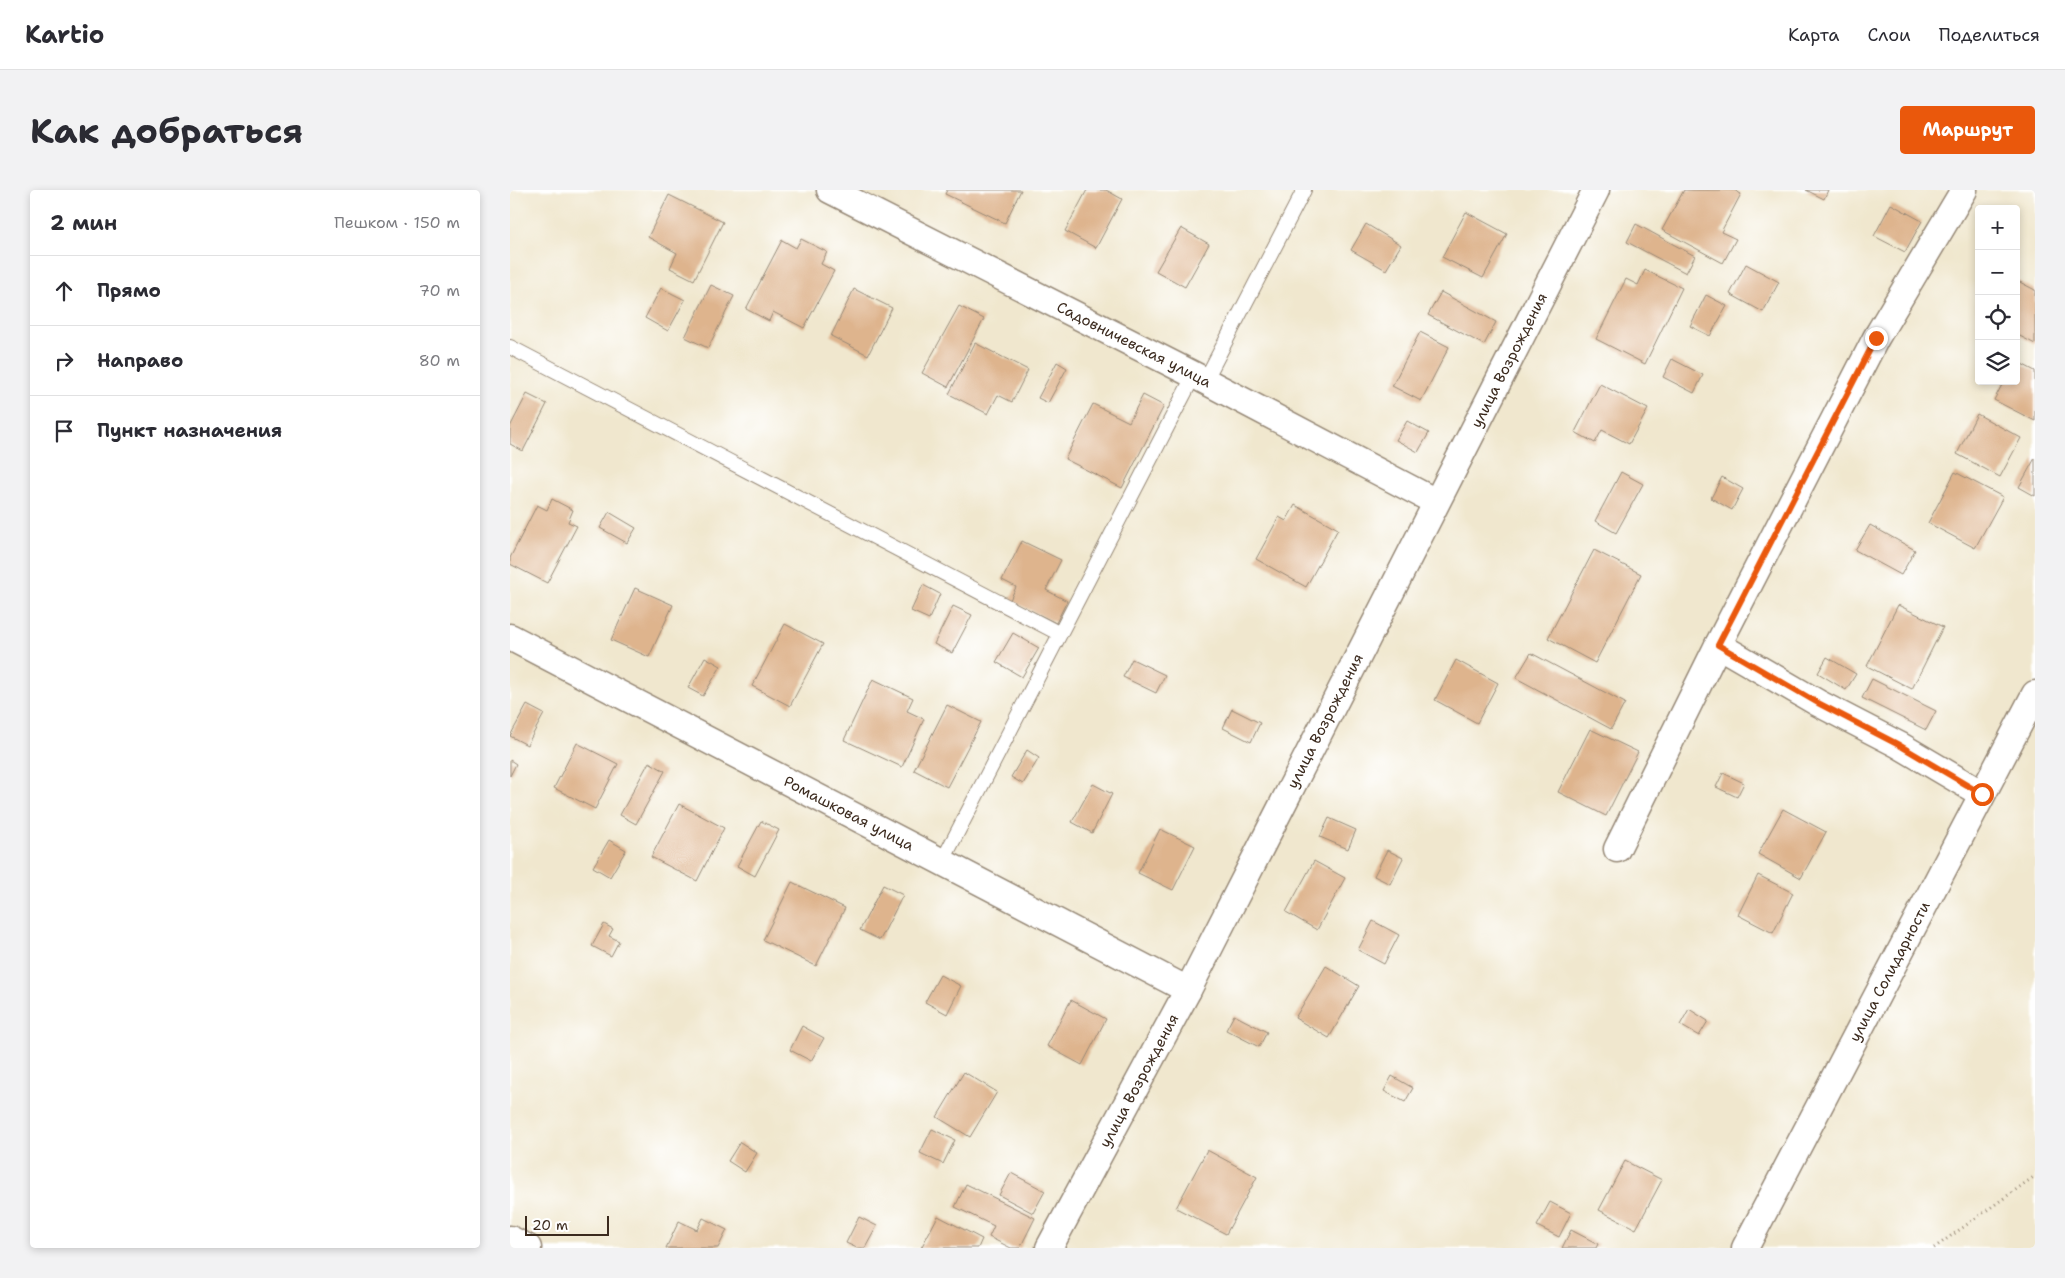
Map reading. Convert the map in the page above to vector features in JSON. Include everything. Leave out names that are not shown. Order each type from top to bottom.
[{"type":"street","name":"Садовничевская улица","points":[[830,190],[1200,378],[1436,502]]},
{"type":"street","name":"улица Возрождения","points":[[1049,1248],[1188,990],[1596,190]]},
{"type":"street","points":[[1617,849],[1718,645],[1876,338],[1964,190]]},
{"type":"street","name":"Ромашковая улица","points":[[510,636],[1188,990]]},
{"type":"street","points":[[1718,645],[1818,703],[1899,745],[1982,794]]},
{"type":"street","name":"улица Солидарности","points":[[1746,1248],[2035,694]]},
{"type":"street","points":[[510,1239],[528,1248]]},
{"type":"lane","points":[[942,862],[1060,634],[1304,190]]},
{"type":"lane","points":[[510,347],[1060,634]]},
{"type":"path","points":[[1934,1248],[2035,1176]]},
{"type":"building","points":[[947,190],[1021,190],[1005,223],[945,194]]},
{"type":"building","points":[[1087,190],[1106,190],[1122,199],[1096,248],[1065,231]]},
{"type":"building","points":[[1684,190],[1734,190],[1741,194],[1721,232],[1736,239],[1723,263],[1662,230]]},
{"type":"building","points":[[1806,190],[1828,190],[1824,199]]},
{"type":"building","points":[[669,195],[723,222],[694,280],[670,268],[677,253],[648,237]]},
{"type":"building","points":[[1891,204],[1922,221],[1905,252],[1874,236]]},
{"type":"building","points":[[1466,212],[1507,234],[1483,278],[1442,257]]},
{"type":"building","points":[[1366,224],[1401,245],[1386,270],[1351,250]]},
{"type":"building","points":[[1636,224],[1695,256],[1686,273],[1627,242]]},
{"type":"building","points":[[1181,228],[1209,244],[1185,287],[1156,271]]},
{"type":"building","points":[[801,239],[827,252],[821,264],[834,271],[804,328],[773,312],[769,321],[746,309],[782,240],[796,248]]},
{"type":"building","points":[[1746,264],[1779,282],[1763,312],[1730,294]]},
{"type":"building","points":[[1645,270],[1682,288],[1645,364],[1596,339],[1626,279],[1638,285]]},
{"type":"building","points":[[2020,282],[2035,290],[2035,344],[2020,336]]},
{"type":"building","points":[[711,285],[734,296],[708,348],[685,337]]},
{"type":"building","points":[[661,288],[685,300],[668,331],[645,318]]},
{"type":"building","points":[[854,289],[892,308],[868,355],[831,336]]},
{"type":"building","points":[[1441,292],[1496,322],[1484,345],[1428,315]]},
{"type":"building","points":[[1706,295],[1727,306],[1710,336],[1690,326]]},
{"type":"building","points":[[959,306],[984,319],[948,387],[922,373]]},
{"type":"building","points":[[1420,332],[1449,347],[1421,401],[1392,386]]},
{"type":"building","points":[[975,343],[1028,370],[1012,402],[998,395],[988,414],[949,394]]},
{"type":"building","points":[[1672,359],[1703,375],[1694,393],[1663,377]]},
{"type":"building","points":[[1057,362],[1067,368],[1048,403],[1038,398]]},
{"type":"building","points":[[2020,363],[2035,371],[2035,421],[1994,400],[2002,385],[2020,385]]},
{"type":"building","points":[[1600,384],[1648,409],[1629,444],[1602,430],[1595,443],[1575,432]]},
{"type":"building","points":[[527,394],[547,404],[523,451],[510,444],[510,427]]},
{"type":"building","points":[[1143,395],[1164,406],[1122,488],[1065,459],[1093,404],[1129,422]]},
{"type":"building","points":[[1977,414],[2021,438],[2000,477],[1957,454]]},
{"type":"building","points":[[1407,421],[1429,433],[1418,452],[1396,440]]},
{"type":"building","points":[[2035,458],[2035,496],[2019,487]]},
{"type":"building","points":[[1621,472],[1643,484],[1616,533],[1595,521]]},
{"type":"building","points":[[1955,472],[2003,497],[1975,548],[1928,523]]},
{"type":"building","points":[[1722,477],[1743,489],[1732,510],[1711,498]]},
{"type":"building","points":[[552,499],[573,510],[568,522],[577,526],[547,583],[510,564],[510,558],[537,505],[547,510]]},
{"type":"building","points":[[1295,505],[1338,529],[1306,587],[1256,559],[1279,517],[1286,521]]},
{"type":"building","points":[[609,512],[636,528],[627,543],[600,528]]},
{"type":"building","points":[[1870,525],[1915,550],[1901,575],[1855,550]]},
{"type":"building","points":[[1022,541],[1061,560],[1046,590],[1067,601],[1056,623],[1010,600],[1016,587],[1002,580]]},
{"type":"building","points":[[1594,550],[1641,574],[1595,663],[1548,638]]},
{"type":"building","points":[[923,585],[940,594],[929,619],[911,611]]},
{"type":"building","points":[[635,588],[673,605],[649,657],[611,640]]},
{"type":"building","points":[[1898,605],[1943,627],[1912,689],[1867,666]]},
{"type":"building","points":[[953,606],[972,615],[952,653],[934,644]]},
{"type":"building","points":[[785,624],[823,644],[790,706],[752,686]]},
{"type":"building","points":[[1013,633],[1039,648],[1022,677],[996,662]]},
{"type":"building","points":[[1531,653],[1625,703],[1611,729],[1516,678]]},
{"type":"building","points":[[705,657],[721,666],[703,696],[688,688]]},
{"type":"building","points":[[1827,657],[1856,674],[1846,690],[1818,673]]},
{"type":"building","points":[[1132,659],[1165,675],[1156,693],[1123,677]]},
{"type":"building","points":[[1456,660],[1498,683],[1477,723],[1435,700]]},
{"type":"building","points":[[873,679],[913,698],[907,711],[924,719],[902,767],[844,740]]},
{"type":"building","points":[[1872,679],[1936,711],[1926,730],[1862,698]]},
{"type":"building","points":[[527,705],[544,714],[527,745],[510,736]]},
{"type":"building","points":[[947,705],[981,722],[947,787],[914,770]]},
{"type":"building","points":[[1232,709],[1260,723],[1251,742],[1223,728]]},
{"type":"building","points":[[1590,729],[1638,752],[1606,816],[1558,792]]},
{"type":"building","points":[[577,743],[618,764],[595,809],[554,788]]},
{"type":"building","points":[[1027,750],[1039,758],[1023,784],[1011,777]]},
{"type":"building","points":[[510,760],[516,764],[510,776]]},
{"type":"building","points":[[649,762],[665,771],[636,824],[620,815]]},
{"type":"building","points":[[1723,773],[1744,783],[1737,797],[1716,787]]},
{"type":"building","points":[[1093,784],[1112,794],[1092,833],[1072,822]]},
{"type":"building","points":[[679,804],[724,828],[697,881],[651,857]]},
{"type":"building","points":[[1783,809],[1826,832],[1801,878],[1758,854]]},
{"type":"building","points":[[1329,818],[1356,830],[1348,849],[1320,837]]},
{"type":"building","points":[[761,821],[779,830],[755,876],[737,866]]},
{"type":"building","points":[[1160,829],[1195,846],[1173,890],[1138,873]]},
{"type":"building","points":[[609,840],[626,850],[610,877],[593,867]]},
{"type":"building","points":[[1387,850],[1403,858],[1390,884],[1374,876]]},
{"type":"building","points":[[1314,861],[1345,878],[1317,930],[1286,912]]},
{"type":"building","points":[[1758,875],[1793,893],[1773,933],[1738,915]]},
{"type":"building","points":[[792,882],[845,908],[816,966],[763,940]]},
{"type":"building","points":[[883,885],[903,895],[880,940],[860,930]]},
{"type":"building","points":[[1373,921],[1399,935],[1384,964],[1358,950]]},
{"type":"building","points":[[604,924],[613,929],[609,936],[619,941],[611,956],[592,946]]},
{"type":"building","points":[[1326,966],[1359,986],[1329,1038],[1295,1018]]},
{"type":"building","points":[[940,975],[961,986],[947,1014],[925,1002]]},
{"type":"building","points":[[1071,1000],[1106,1019],[1082,1065],[1047,1046]]},
{"type":"building","points":[[1689,1009],[1708,1021],[1699,1036],[1680,1025]]},
{"type":"building","points":[[1234,1015],[1267,1032],[1259,1047],[1226,1030]]},
{"type":"building","points":[[802,1026],[824,1038],[811,1061],[790,1050]]},
{"type":"building","points":[[964,1072],[997,1092],[970,1137],[937,1117]]},
{"type":"building","points":[[1392,1076],[1413,1088],[1405,1102],[1384,1091]]},
{"type":"building","points":[[932,1129],[955,1140],[943,1164],[920,1153]]},
{"type":"building","points":[[740,1142],[757,1153],[745,1172],[728,1161]]},
{"type":"building","points":[[1207,1150],[1257,1177],[1226,1234],[1176,1208]]},
{"type":"building","points":[[1625,1161],[1662,1180],[1636,1229],[1599,1210]]},
{"type":"building","points":[[1011,1173],[1045,1191],[1033,1213],[999,1195]]},
{"type":"building","points":[[966,1184],[1035,1218],[1020,1248],[1011,1248],[989,1237],[994,1226],[955,1207]]},
{"type":"building","points":[[1550,1202],[1571,1213],[1559,1237],[1537,1226]]},
{"type":"building","points":[[938,1216],[982,1239],[978,1248],[921,1248]]},
{"type":"building","points":[[859,1217],[877,1226],[865,1248],[857,1248],[846,1243]]},
{"type":"building","points":[[703,1218],[727,1230],[718,1248],[666,1248],[679,1221],[697,1230]]},
{"type":"building","points":[[1571,1230],[1598,1244],[1596,1248],[1562,1248]]},
{"type":"route","points":[[1876,338],[1718,645],[1818,703],[1899,745],[1982,794]]}]
